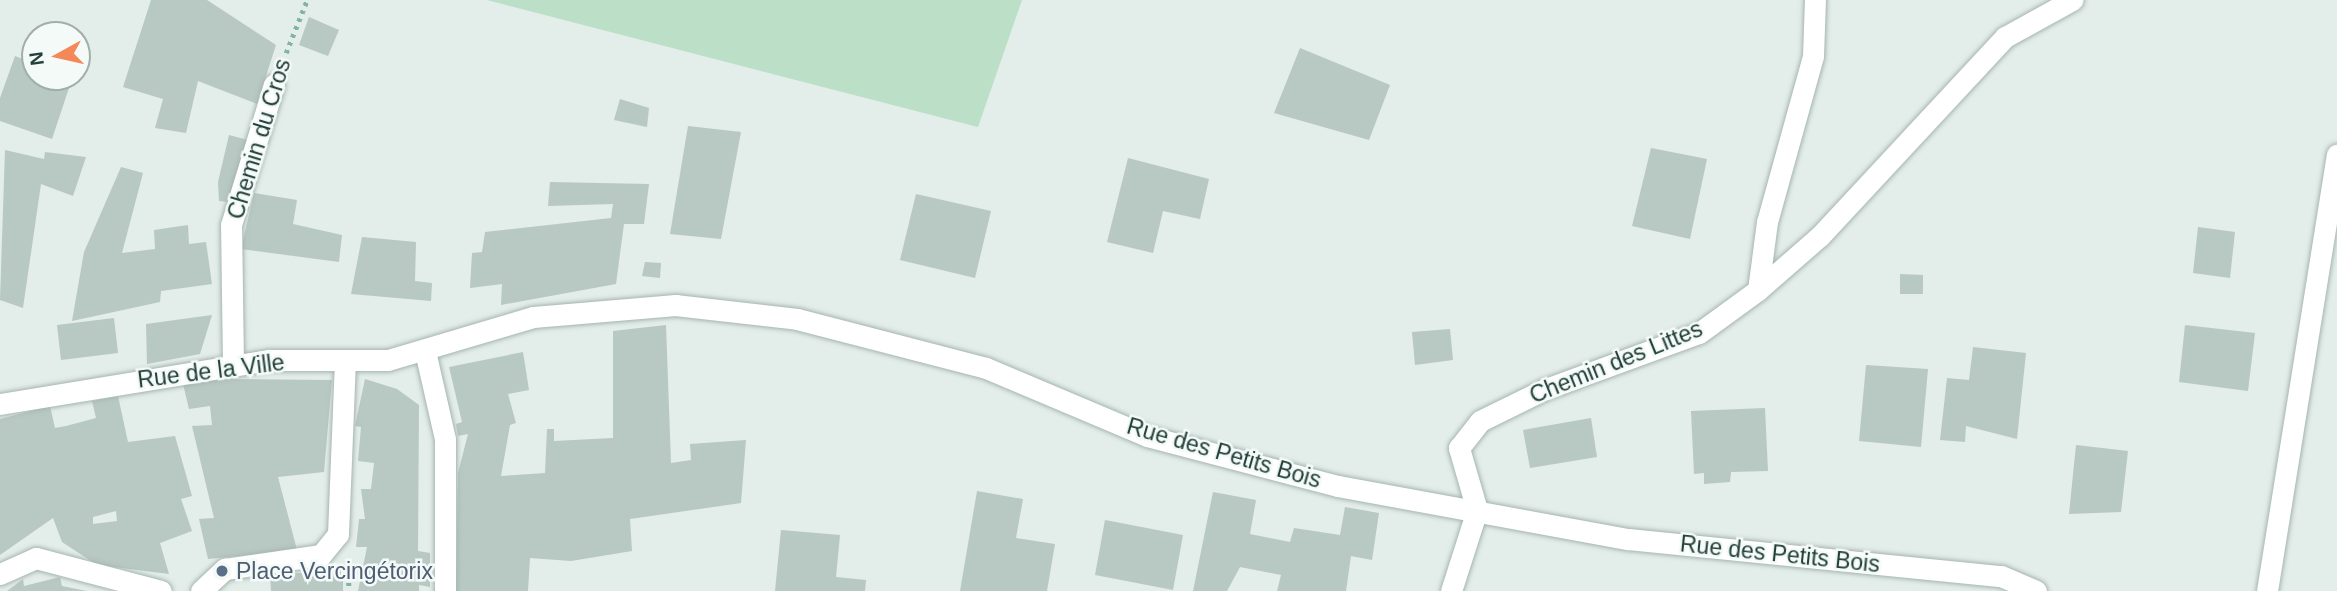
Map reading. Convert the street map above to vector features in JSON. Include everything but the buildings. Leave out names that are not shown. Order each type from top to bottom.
[{"type":"street","points":[[1758,290],[1767,222],[1813,57],[1815,0]]},
{"type":"street","points":[[1758,290],[1819,236],[2005,37],[2072,0]]},
{"type":"street","name":"Chemin du Cros","points":[[233,365],[231,225],[274,83]]},
{"type":"street","points":[[2267,591],[2337,155]]},
{"type":"street","name":"Chemin des Littes","points":[[1477,510],[1460,449],[1480,421],[1543,390],[1699,333],[1758,290]]},
{"type":"street","name":"Rue des Petits Bois","points":[[425,351],[533,317],[604,308],[675,305],[797,318],[986,368],[1147,436],[1338,486],[1628,539],[2001,576],[2036,591]]},
{"type":"street","points":[[425,351],[445,439],[445,591]]},
{"type":"street","name":"Rue de la Ville","points":[[0,404],[233,365],[345,362],[425,351]]},
{"type":"street","points":[[201,591],[226,569],[321,555],[338,534],[345,362]]},
{"type":"street","points":[[1451,591],[1477,510]]},
{"type":"street","points":[[0,574],[36,558],[161,591]]},
{"type":"path","name":"Chemin du Cros","points":[[274,83],[307,0]]},
{"type":"green space","points":[[487,0],[1022,0],[978,127]]},
{"type":"place","name":"Place Vercingétorix","points":[[222,571]]}]
